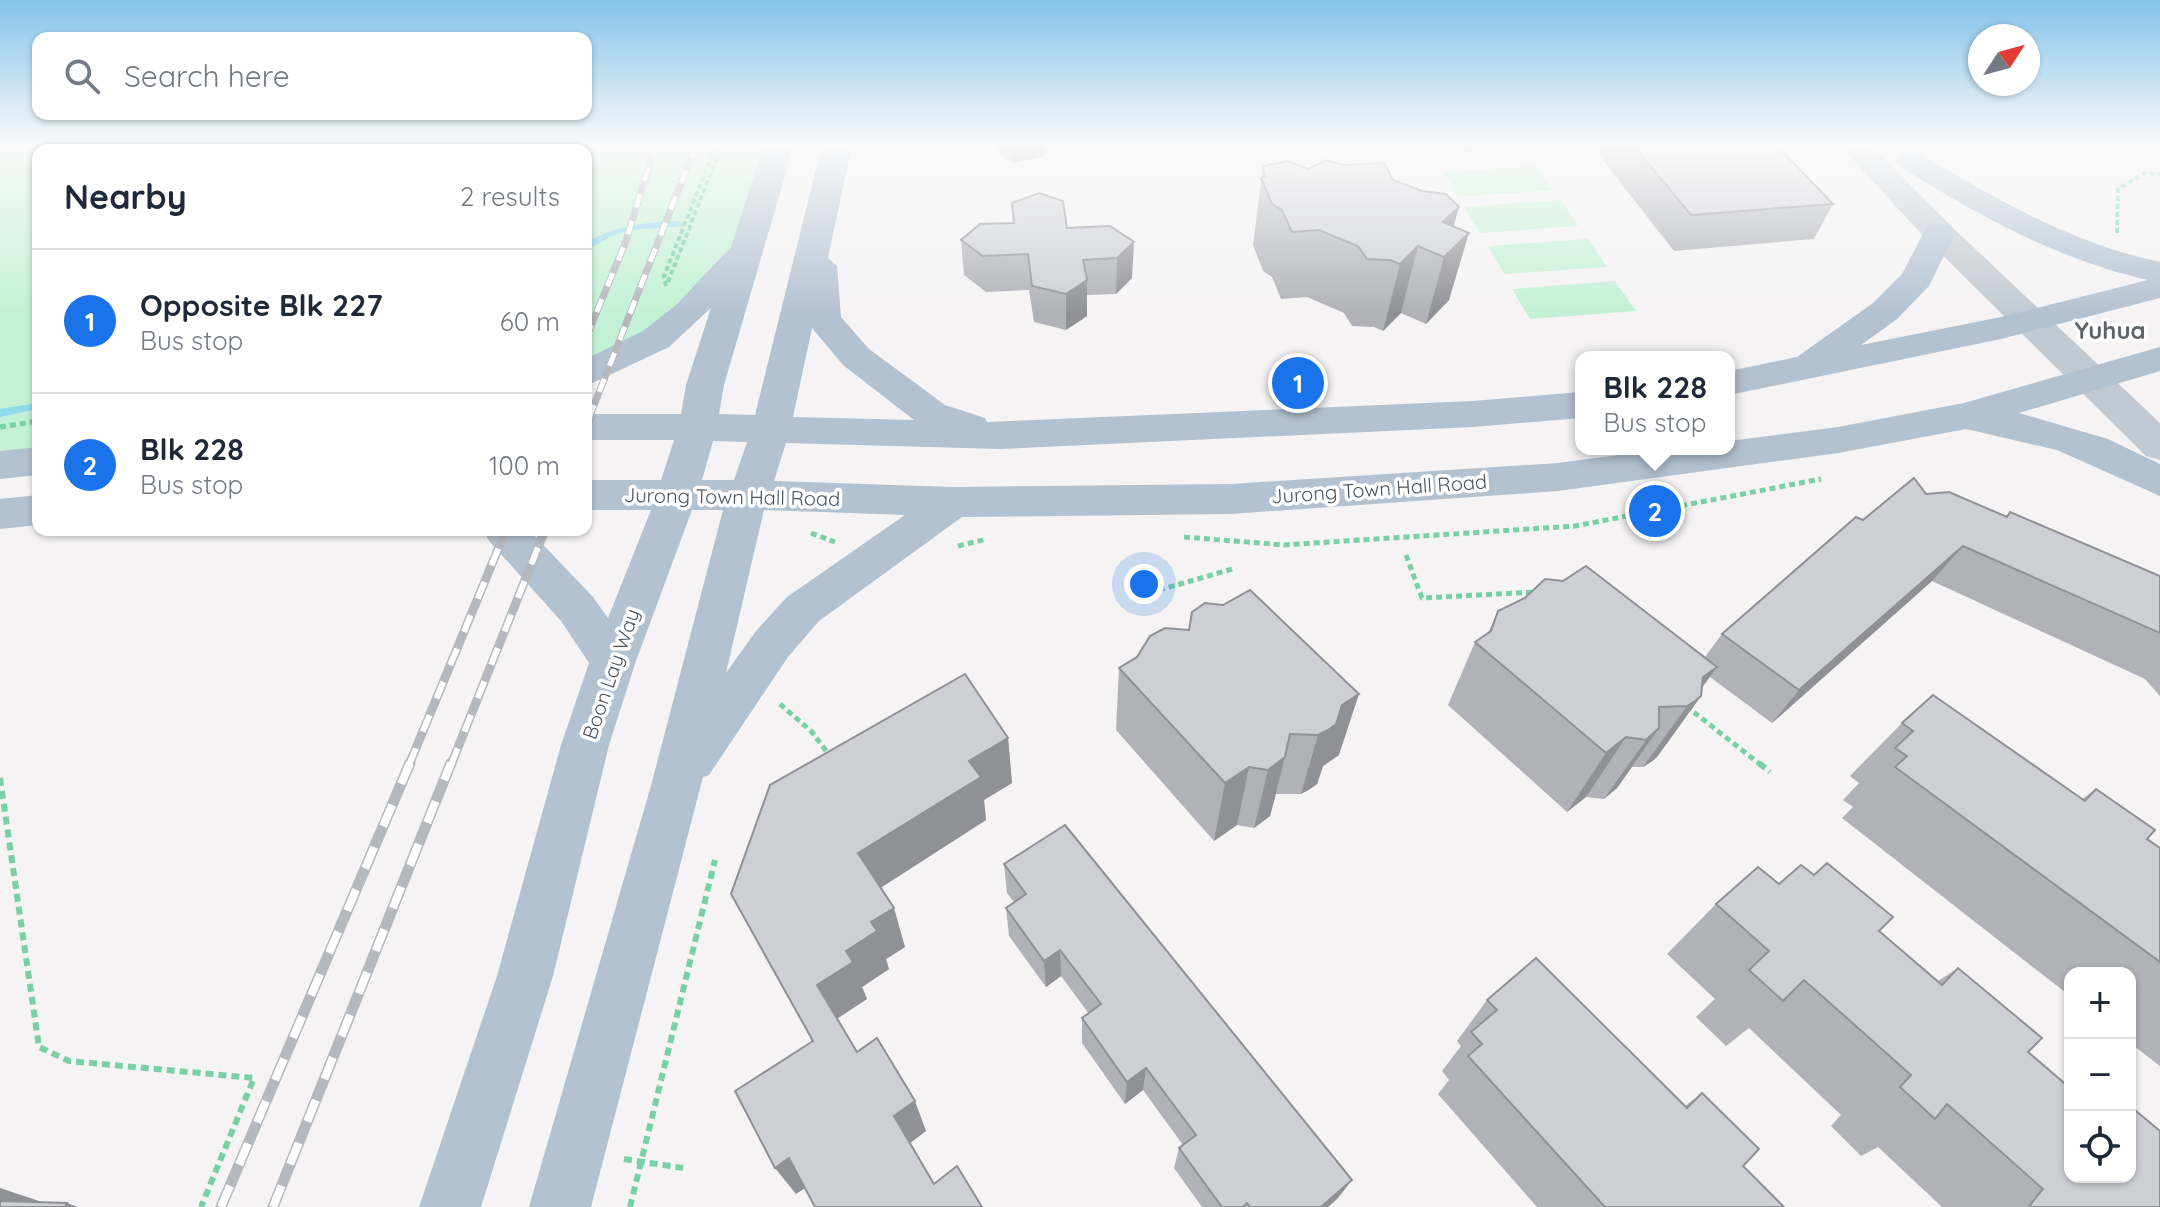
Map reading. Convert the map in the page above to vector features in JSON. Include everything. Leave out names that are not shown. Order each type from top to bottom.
[{"type":"main road","name":"Boon Lay Way","points":[[450,1207],[525,976],[585,745],[613,661],[677,495],[698,427],[705,385],[763,201]]},
{"type":"main road","points":[[560,1207],[677,782],[740,520],[771,430],[823,201]]},
{"type":"main road","points":[[1976,201],[2064,247],[2160,272]]},
{"type":"main road","points":[[817,226],[824,319],[856,357],[931,414],[1000,436]]},
{"type":"main road","points":[[1802,370],[1896,300],[1917,279],[1939,233]]},
{"type":"main road","points":[[592,371],[656,339],[688,313],[751,242]]},
{"type":"main road","points":[[1735,382],[2047,316],[2160,287]]},
{"type":"main road","name":"Jurong Town Hall Road","points":[[1735,454],[1838,440],[1965,416],[2160,359]]},
{"type":"main road","points":[[592,427],[1000,436],[1473,414],[1575,406]]},
{"type":"main road","points":[[1965,416],[2070,438],[2111,454],[2160,482]]},
{"type":"main road","name":"Jurong Town Hall Road","points":[[592,495],[751,495],[953,502],[1231,499],[1558,477],[1724,455]]},
{"type":"main road","points":[[0,465],[32,462]]},
{"type":"main road","points":[[677,782],[772,644],[803,609],[953,502]]},
{"type":"main road","points":[[0,514],[32,511]]},
{"type":"main road","points":[[510,536],[577,609],[613,661]]},
{"type":"street","points":[[1908,201],[1939,233],[2047,316]]},
{"type":"street","points":[[1946,201],[2047,316],[2108,375],[2160,446]]},
{"type":"street","points":[[2108,375],[2160,404]]},
{"type":"path","points":[[666,287],[698,201]]},
{"type":"path","points":[[2117,246],[2118,201]]},
{"type":"path","points":[[0,427],[32,422]]},
{"type":"path","points":[[1406,555],[1422,598],[1541,592]]},
{"type":"path","points":[[1159,590],[1236,568]]},
{"type":"path","points":[[1674,696],[1770,772]]},
{"type":"path","points":[[780,704],[812,732],[839,768]]},
{"type":"path","points":[[0,778],[39,1047],[69,1061],[254,1078],[201,1207]]},
{"type":"path","points":[[630,1207],[715,860]]},
{"type":"path","points":[[658,1163],[683,1168]]},
{"type":"green space","points":[[0,201],[32,201],[32,462],[0,465]]},
{"type":"green space","points":[[592,201],[763,201],[751,242],[688,313],[592,370]]},
{"type":"green space","points":[[1562,201],[1578,226],[1480,233],[1464,207]]},
{"type":"green space","points":[[1588,239],[1607,267],[1504,274],[1488,246]]},
{"type":"green space","points":[[1615,281],[1636,311],[1530,319],[1512,289]]},
{"type":"building","points":[[1063,201],[1067,228],[1110,226],[1134,242],[1117,258],[1083,260],[1087,280],[1066,294],[1032,286],[1028,254],[983,256],[961,240],[980,224],[1014,223],[1012,203]]},
{"type":"building","points":[[1271,201],[1453,201],[1459,207],[1443,222],[1469,233],[1444,257],[1418,246],[1400,264],[1390,260],[1367,259],[1358,246],[1319,230],[1292,232],[1282,210]]},
{"type":"building","points":[[1680,201],[1830,201],[1833,204],[1691,215]]},
{"type":"building","points":[[1914,478],[1926,494],[1949,492],[2007,517],[2010,512],[2160,576],[2160,633],[1963,546],[1799,690],[1722,634],[1856,517],[1863,520]]},
{"type":"building","points":[[1586,566],[1717,667],[1703,677],[1701,696],[1695,701],[1687,706],[1659,707],[1659,728],[1646,740],[1626,737],[1606,753],[1475,642],[1491,631],[1498,611],[1525,598],[1545,579],[1563,581]]},
{"type":"building","points":[[1250,590],[1359,694],[1342,705],[1336,724],[1328,730],[1318,735],[1290,734],[1285,757],[1268,770],[1249,767],[1225,783],[1119,668],[1137,657],[1150,636],[1165,628],[1189,630],[1192,612],[1205,603],[1223,605]]},
{"type":"building","points":[[965,674],[1008,738],[969,761],[981,777],[858,853],[894,908],[871,922],[877,931],[846,951],[853,962],[817,985],[857,1052],[877,1038],[915,1101],[894,1116],[934,1184],[957,1166],[982,1207],[815,1207],[789,1158],[775,1168],[735,1091],[813,1041],[731,894],[770,785]]},
{"type":"building","points":[[1933,695],[2085,801],[2096,789],[2155,830],[2147,839],[2160,848],[2160,962],[1895,767],[1907,756],[1895,748],[1913,731],[1902,723]]},
{"type":"building","points":[[1065,825],[1352,1180],[1321,1207],[1250,1207],[1247,1203],[1243,1207],[1222,1207],[1179,1148],[1196,1135],[1146,1068],[1127,1082],[1082,1018],[1101,1004],[1060,950],[1044,961],[1006,908],[1026,894],[1004,864]]},
{"type":"building","points":[[1827,863],[1893,917],[1879,931],[1942,985],[1958,968],[2042,1038],[2028,1052],[2064,1083],[2064,1183],[2136,1183],[2136,1111],[2160,1131],[2160,1207],[2032,1207],[2030,1205],[2043,1189],[1947,1104],[1935,1119],[1900,1087],[1911,1075],[1804,980],[1783,1001],[1749,970],[1769,951],[1716,904],[1758,867],[1779,884],[1801,865],[1814,875]]},
{"type":"building","points":[[1536,958],[1687,1108],[1702,1093],[1759,1149],[1743,1166],[1784,1207],[1605,1207],[1468,1056],[1482,1044],[1471,1032],[1497,1010],[1487,1000]]},
{"type":"building","points":[[0,1201],[67,1203],[65,1207],[0,1207]]},
{"type":"waterway","points":[[592,244],[609,234],[631,228],[680,224]]},
{"type":"waterway","points":[[0,413],[32,407]]},
{"type":"railway","points":[[592,323],[626,241],[638,201]]},
{"type":"railway","points":[[592,410],[674,201]]},
{"type":"railway","points":[[409,765],[504,536]]},
{"type":"railway","points":[[451,765],[543,536]]},
{"type":"railway","points":[[221,1207],[410,763]]},
{"type":"railway","points":[[273,1207],[451,763]]},
{"type":"place","name":"Opposite Blk 227","points":[[1298,383]]},
{"type":"place","name":"Blk 228","points":[[1655,511]]},
{"type":"district","name":"Yuhua","points":[[2110,331]]}]
